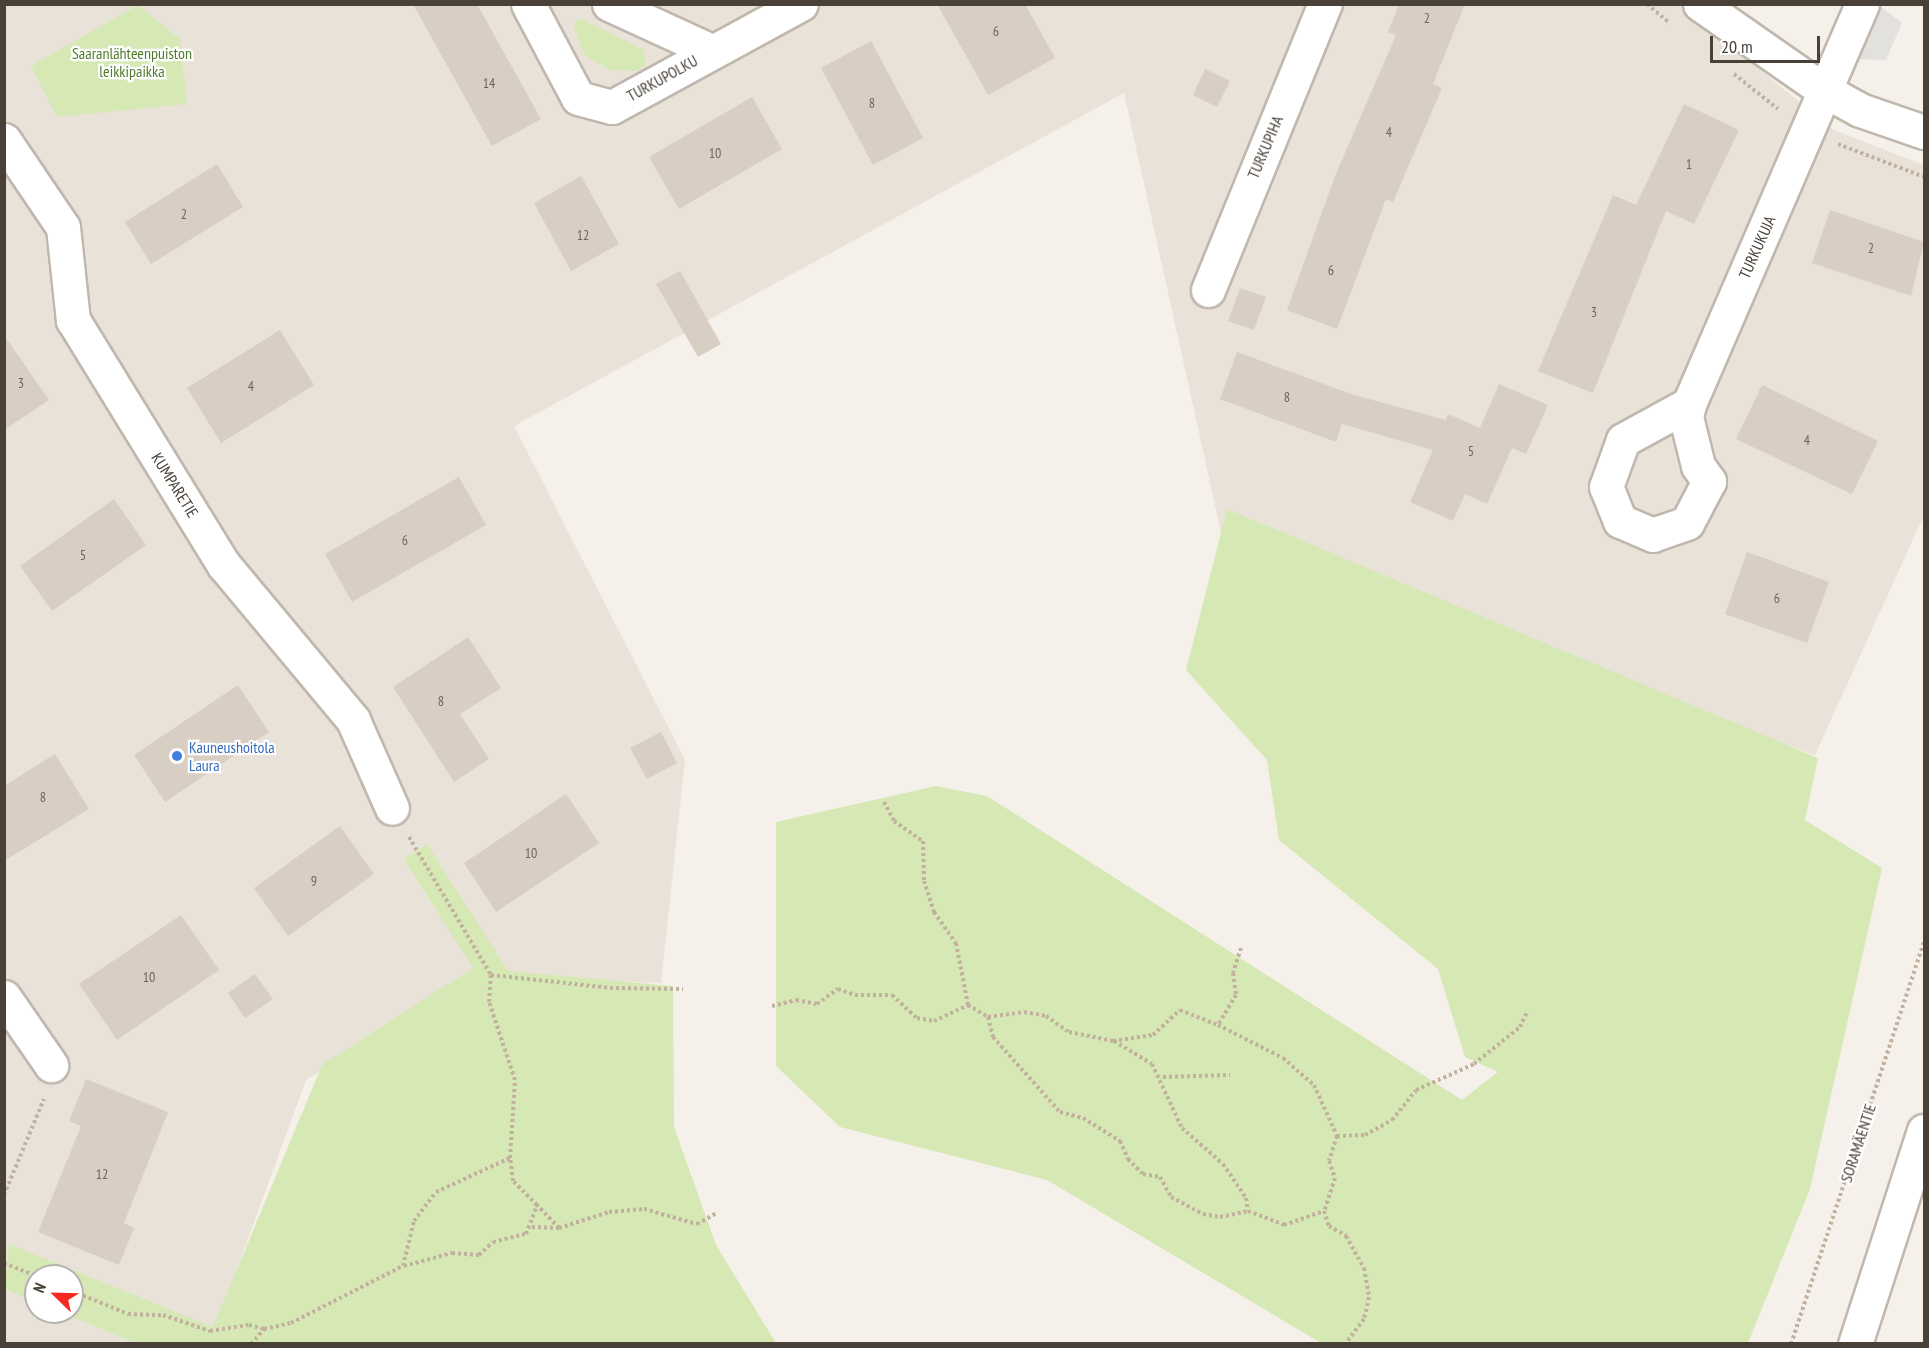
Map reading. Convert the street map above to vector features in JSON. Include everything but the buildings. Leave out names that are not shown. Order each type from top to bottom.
[{"type":"street","name":"TURKUPOLKU","points":[[528,4],[578,98],[612,107],[801,4]]},
{"type":"street","name":"TURKUPOLKU","points":[[609,4],[711,51]]},
{"type":"street","name":"TURKUPIHA","points":[[1208,290],[1325,4]]},
{"type":"street","points":[[1700,4],[1822,89],[1860,110],[1924,132]]},
{"type":"street","name":"TURKUKUJA","points":[[1689,404],[1822,89],[1862,4]]},
{"type":"street","name":"KUMPARETIE","points":[[4,140],[63,227],[73,320],[224,565],[353,720],[392,808]]},
{"type":"street","points":[[4,997],[51,1065]]},
{"type":"street","points":[[1855,1344],[1924,1131]]},
{"type":"path","points":[[884,802],[894,820],[923,841],[924,881],[934,912],[956,943],[968,1005],[988,1017],[1024,1012],[1046,1016],[1069,1032],[1113,1041],[1152,1064],[1162,1077],[1182,1128],[1223,1164],[1246,1198],[1248,1211]]},
{"type":"path","points":[[392,808],[491,975],[489,1002],[515,1080],[510,1158],[513,1180],[559,1228]]},
{"type":"path","name":"SORAMÄENTIE","points":[[1791,1344],[1924,942]]},
{"type":"path","points":[[1218,1024],[1236,994],[1233,973],[1241,948]]},
{"type":"path","points":[[491,975],[600,987],[683,988]]},
{"type":"path","points":[[772,1006],[796,1000],[817,1004],[838,989],[855,995],[892,995],[912,1015],[934,1021],[968,1005]]},
{"type":"path","points":[[1113,1041],[1153,1035],[1180,1010],[1218,1024],[1283,1058],[1314,1085],[1337,1136],[1329,1161],[1335,1178],[1324,1211],[1329,1226],[1346,1236],[1364,1268],[1369,1297],[1364,1319],[1345,1344]]},
{"type":"path","points":[[1337,1136],[1365,1135],[1392,1120],[1416,1090],[1474,1064],[1520,1027],[1527,1012]]},
{"type":"path","points":[[988,1017],[993,1037],[1060,1112],[1120,1141],[1128,1159],[1143,1174],[1160,1177],[1172,1197],[1220,1217],[1248,1211],[1284,1225],[1324,1211]]},
{"type":"path","points":[[4,1195],[46,1096],[51,1065]]},
{"type":"path","points":[[1162,1077],[1230,1075]]},
{"type":"path","points":[[404,1266],[414,1221],[436,1192],[510,1158]]},
{"type":"path","points":[[532,1227],[537,1205]]},
{"type":"path","points":[[84,1296],[128,1314],[163,1315],[210,1331],[249,1325],[264,1329],[291,1323],[404,1266],[452,1253],[478,1254],[493,1242],[532,1227],[559,1228],[609,1212],[644,1209],[697,1224],[717,1213]]},
{"type":"path","points":[[4,1263],[24,1271]]},
{"type":"path","points":[[251,1344],[264,1329]]},
{"type":"shaded area","points":[[5,5],[1681,5],[1834,130],[1924,165],[1924,515],[1815,755],[1224,546],[1124,93],[514,426],[685,760],[661,983],[475,976],[306,1080],[210,1343],[5,1344]]},
{"type":"shaded area","points":[[1879,5],[1902,23],[1886,60],[1854,59]]},
{"type":"green space","name":"Saaranlähteenpuiston leikkipaikka","points":[[138,5],[180,39],[187,104],[57,117],[31,66]]},
{"type":"green space","points":[[579,18],[644,50],[645,65],[637,71],[611,70],[584,55],[573,25]]},
{"type":"green space","points":[[1227,509],[1818,758],[1805,820],[1882,868],[1810,1189],[1748,1343],[1321,1343],[1047,1180],[840,1127],[776,1066],[776,822],[936,786],[987,796],[1462,1100],[1498,1072],[1465,1057],[1438,969],[1279,840],[1267,760],[1186,670]]},
{"type":"green space","points":[[427,844],[508,971],[673,986],[674,1127],[716,1245],[776,1343],[136,1343],[84,1322],[84,1275],[213,1327],[322,1065],[473,968],[404,859]]},
{"type":"green space","points":[[9,1244],[58,1264],[24,1264],[24,1297],[5,1289]]},
{"type":"place","name":"Kauneushoitola Laura","points":[[177,756]]}]
